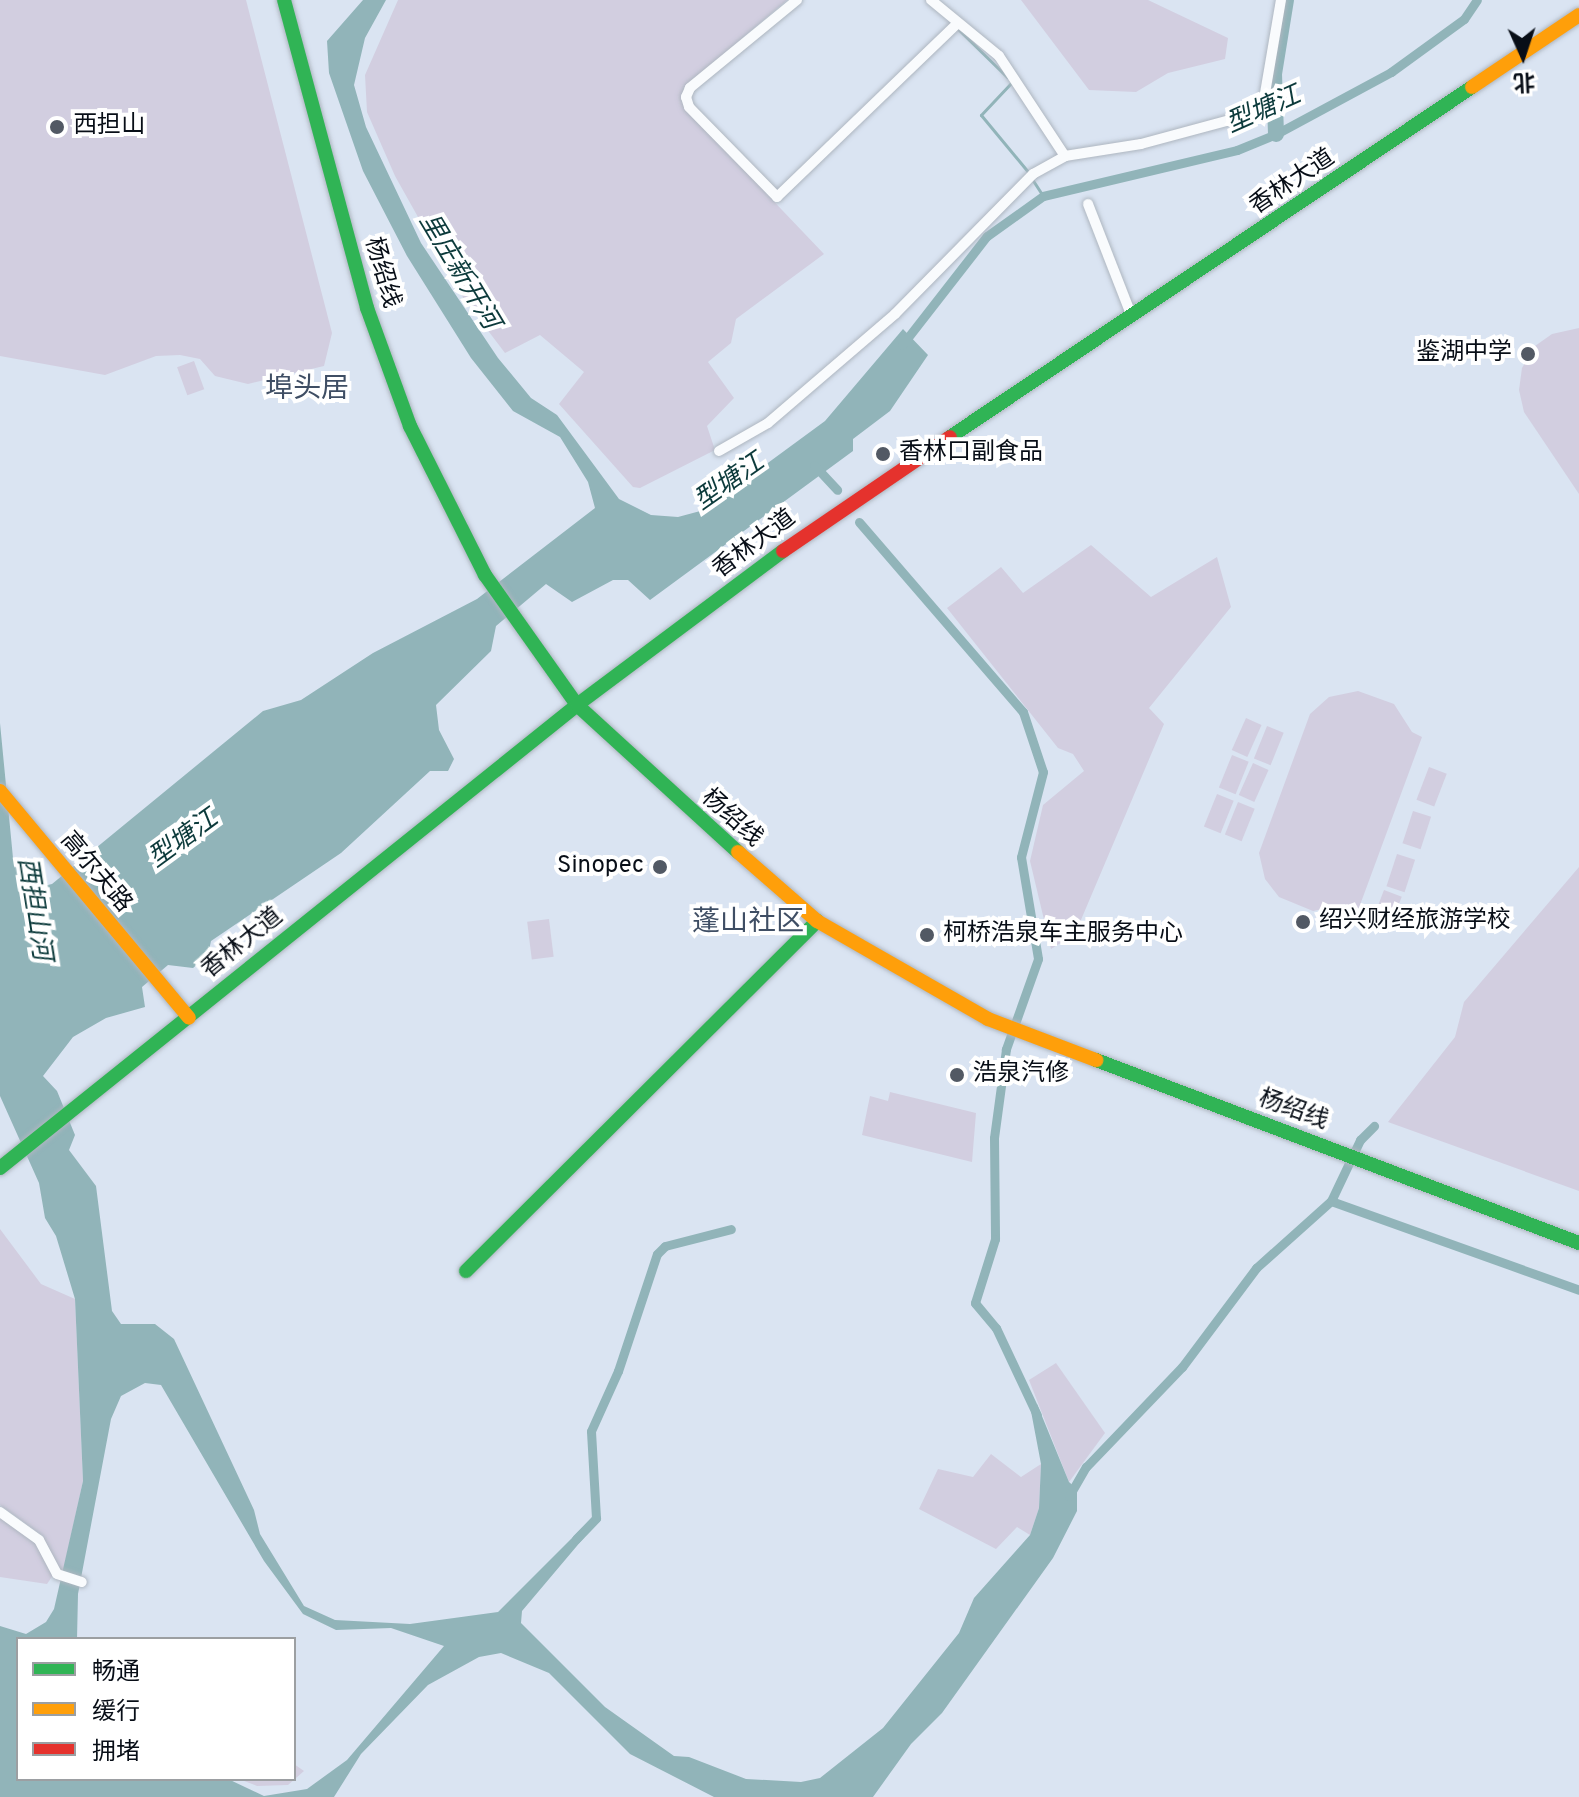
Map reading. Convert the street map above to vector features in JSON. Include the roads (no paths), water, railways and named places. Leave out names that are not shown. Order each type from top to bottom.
[{"type":"main road","name":"杨绍线","points":[[284,0],[367,308],[410,426],[485,575],[577,705],[758,873],[817,921],[897,970],[1023,1033],[1579,1243]]},
{"type":"main road","name":"香林大道","points":[[0,1168],[577,705],[820,524],[1579,15]]},
{"type":"main road","name":"高尔夫路","points":[[0,791],[189,1018]]},
{"type":"main road","points":[[466,1271],[817,921]]},
{"type":"street","points":[[797,0],[690,88],[686,97],[777,197],[954,27]]},
{"type":"street","points":[[931,0],[954,27],[999,56],[1065,156]]},
{"type":"street","points":[[719,451],[768,423],[895,314],[1031,175],[1065,156],[1141,144],[1245,116],[1263,105],[1281,0]]},
{"type":"street","points":[[1088,204],[1132,317]]},
{"type":"street","points":[[0,1512],[39,1540],[61,1576],[82,1582]]},
{"type":"water","name":"西担山河","points":[[363,0],[386,0],[365,38],[354,85],[366,127],[421,243],[498,358],[531,398],[557,415],[619,499],[651,515],[678,517],[704,510],[825,421],[903,329],[928,355],[890,411],[853,439],[853,451],[650,600],[628,580],[613,580],[572,602],[546,584],[496,626],[491,651],[436,705],[439,730],[454,759],[448,771],[430,771],[341,853],[211,941],[208,955],[193,968],[168,965],[142,987],[145,1007],[106,1018],[73,1037],[43,1076],[57,1091],[75,1135],[69,1150],[96,1186],[112,1311],[121,1324],[155,1324],[174,1339],[254,1510],[260,1534],[304,1606],[335,1620],[410,1624],[498,1612],[580,1530],[587,1534],[522,1611],[521,1623],[605,1707],[674,1756],[689,1757],[746,1779],[801,1782],[820,1778],[883,1728],[959,1633],[974,1598],[1030,1535],[1039,1508],[1041,1464],[1030,1406],[1037,1404],[1069,1482],[1077,1489],[1077,1511],[1053,1558],[942,1713],[911,1744],[873,1797],[714,1797],[630,1754],[549,1673],[501,1653],[479,1657],[428,1685],[361,1754],[334,1797],[0,1797],[0,1626],[26,1634],[46,1622],[54,1609],[83,1481],[75,1299],[56,1236],[45,1218],[39,1183],[0,1096],[0,723],[13,858],[21,880],[39,887],[52,884],[263,711],[301,700],[373,653],[477,599],[595,508],[588,482],[560,437],[513,411],[471,358],[407,256],[363,171],[329,73],[327,41]],"holes":[[[145,1383],[161,1385],[264,1561],[303,1614],[336,1630],[391,1628],[444,1646],[347,1760],[307,1789],[264,1796],[232,1781],[16,1781],[16,1637],[77,1637],[78,1594],[111,1419],[121,1396]]]},
{"type":"waterway","points":[[1276,134],[1274,74],[1286,0]]},
{"type":"waterway","name":"型塘江","points":[[902,345],[987,236],[1043,196],[1237,150],[1276,134],[1391,72],[1464,19],[1477,0]]},
{"type":"waterway","points":[[958,29],[1007,77]]},
{"type":"waterway","points":[[1011,83],[981,115],[1029,173]]},
{"type":"waterway","points":[[1032,179],[1043,196]]},
{"type":"waterway","points":[[814,465],[837,490]]},
{"type":"waterway","points":[[859,522],[1023,712],[1043,772],[1021,857],[1038,959],[1006,1049],[994,1138],[995,1239],[975,1303],[996,1328],[1037,1415]]},
{"type":"waterway","points":[[1331,1201],[1360,1140],[1374,1126]]},
{"type":"waterway","points":[[1069,1496],[1086,1467],[1182,1367],[1256,1268],[1331,1201],[1579,1290]]},
{"type":"waterway","points":[[576,1539],[596,1518],[591,1431],[618,1371],[657,1254],[665,1246],[731,1229]]},
{"type":"place","name":"西担山","points":[[57,127]]},
{"type":"place","name":"鉴湖中学","points":[[1528,354]]},
{"type":"place","name":"香林口副食品","points":[[883,454]]},
{"type":"place","name":"Sinopec","points":[[660,867]]},
{"type":"place","name":"绍兴财经旅游学校","points":[[1303,922]]},
{"type":"place","name":"柯桥浩泉车主服务中心","points":[[927,935]]},
{"type":"place","name":"浩泉汽修","points":[[957,1075]]},
{"type":"district","name":"埠头居","points":[[307,390]]},
{"type":"district","name":"蓬山社区","points":[[748,923]]},
{"type":"water label","name":"里庄新开河","points":[[458,272]]}]
